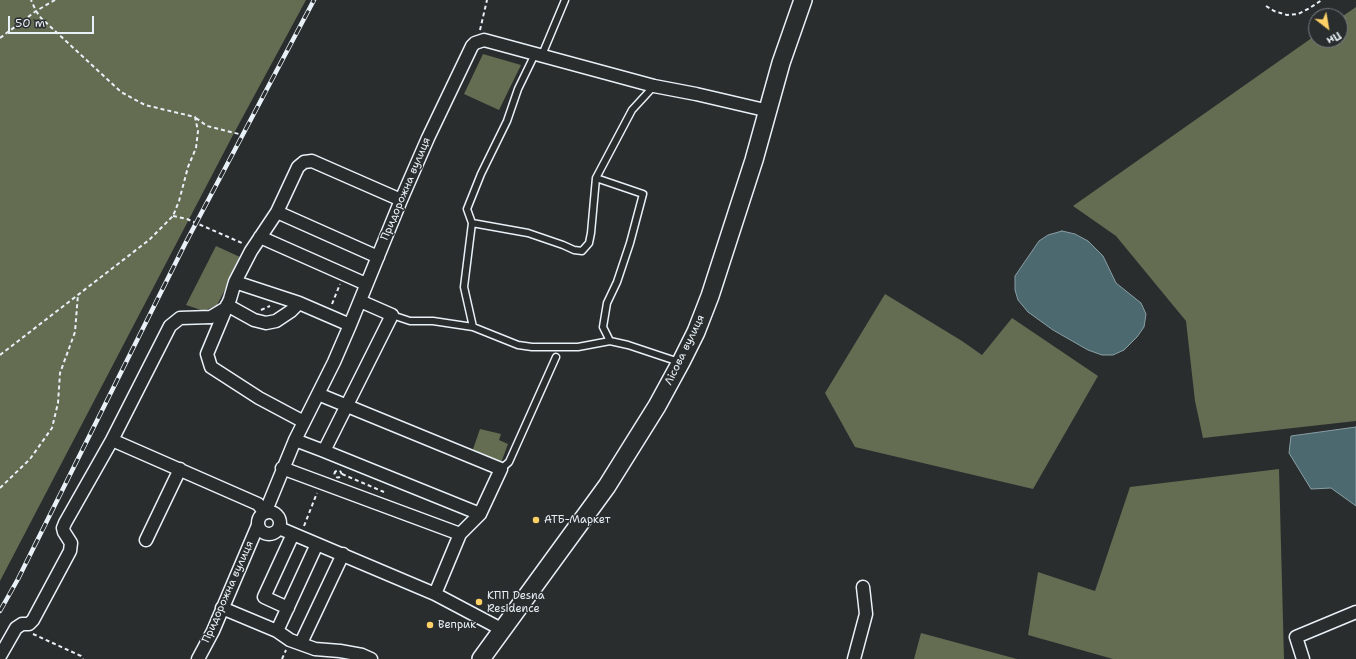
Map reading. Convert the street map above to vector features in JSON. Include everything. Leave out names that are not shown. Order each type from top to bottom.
[{"type":"main road","name":"Лісова вулиця","points":[[481,659],[504,630],[607,486],[658,406],[696,332],[710,296],[737,216],[769,111],[781,63],[803,0]]},
{"type":"street","points":[[478,41],[484,40],[654,86],[769,111]]},
{"type":"street","name":"Придорожна вулиця","points":[[265,513],[282,468],[350,325],[428,138],[472,46],[478,41]]},
{"type":"street","points":[[304,422],[259,398],[210,367],[207,354],[227,306],[235,282],[260,237],[277,212],[298,167],[304,162],[312,161],[401,200]]},
{"type":"street","points":[[277,212],[378,257]]},
{"type":"street","points":[[260,237],[366,284]]},
{"type":"street","points":[[235,282],[299,303],[350,325]]},
{"type":"street","points":[[324,451],[392,314],[360,301]]},
{"type":"street","points":[[227,306],[254,320],[266,323],[276,321],[291,311],[299,303]]},
{"type":"street","points":[[0,656],[16,628],[19,625],[29,624],[33,620],[70,551],[71,543],[63,528],[65,523],[112,440],[170,326],[180,318],[211,317],[227,306]]},
{"type":"street","points":[[318,394],[501,468],[480,514],[460,534],[434,594]]},
{"type":"street","points":[[112,440],[258,504],[265,513]]},
{"type":"street","points":[[295,440],[480,514]]},
{"type":"street","points":[[282,468],[460,534]]},
{"type":"street","points":[[146,540],[180,469]]},
{"type":"street","points":[[265,513],[272,513],[278,517],[280,524],[275,533],[268,534],[262,531],[258,525],[260,518],[265,513]]},
{"type":"street","name":"Придорожна вулиця","points":[[198,659],[213,631],[258,525]]},
{"type":"street","points":[[279,528],[434,594],[504,630]]},
{"type":"street","points":[[288,608],[264,597],[297,535]]},
{"type":"street","points":[[277,631],[318,544]]},
{"type":"street","points":[[301,643],[343,554]]},
{"type":"street","points":[[854,659],[866,614],[863,587]]},
{"type":"street","points":[[222,608],[277,631],[290,640],[315,649],[340,651],[362,655],[371,659]]},
{"type":"street","points":[[1303,659],[1296,637],[1356,612]]},
{"type":"lane","points":[[473,328],[464,287],[472,223],[467,209],[481,174],[507,121],[518,89],[538,54],[565,0]]},
{"type":"lane","points":[[472,223],[528,233],[574,250],[582,251],[589,244],[596,178],[632,110],[654,86]]},
{"type":"lane","points":[[596,178],[643,194],[624,263],[607,303],[603,327],[610,341]]},
{"type":"lane","points":[[398,317],[410,321],[433,321],[473,328],[518,344],[532,347],[578,347],[610,341],[628,345],[681,362]]},
{"type":"lane","points":[[501,468],[509,462],[556,357]]},
{"type":"path","points":[[31,0],[41,18],[121,92],[145,105],[195,117],[207,126],[243,135]]},
{"type":"path","points":[[0,38],[36,11],[55,0]]},
{"type":"path","points":[[478,41],[487,0]]},
{"type":"path","points":[[1266,6],[1287,15],[1298,14],[1322,0]]},
{"type":"path","points":[[0,355],[149,240],[173,216],[180,201],[188,167],[196,148],[198,132],[195,117]]},
{"type":"path","points":[[173,216],[187,219],[226,235],[248,246],[251,252]]},
{"type":"path","points":[[328,315],[344,274]]},
{"type":"path","points":[[0,488],[30,459],[52,428],[58,403],[60,373],[75,332],[78,294]]},
{"type":"path","points":[[247,316],[287,299]]},
{"type":"path","points":[[342,474],[385,493],[371,502]]},
{"type":"path","points":[[297,535],[321,483]]},
{"type":"path","points":[[27,631],[81,656],[83,659]]},
{"type":"green space","points":[[0,0],[306,0],[233,135],[0,581]]},
{"type":"green space","points":[[1356,7],[1356,421],[1203,438],[1195,401],[1186,321],[1116,236],[1073,206],[1308,41],[1308,48],[1348,48],[1348,12]]},
{"type":"green space","points":[[483,54],[521,65],[499,110],[464,94]]},
{"type":"green space","points":[[216,246],[240,257],[230,280],[217,305],[204,311],[186,305]]},
{"type":"green space","points":[[885,294],[962,341],[982,355],[1012,318],[1098,376],[1033,489],[855,447],[825,393]]},
{"type":"green space","points":[[480,429],[501,434],[499,440],[508,444],[501,463],[472,452]]},
{"type":"green space","points":[[1279,469],[1284,659],[1113,659],[1028,635],[1038,572],[1095,591],[1130,487]]},
{"type":"green space","points":[[921,633],[1017,659],[914,659]]},
{"type":"water","points":[[1062,231],[1075,234],[1088,241],[1103,256],[1116,283],[1141,303],[1146,314],[1144,327],[1137,337],[1124,350],[1113,355],[1102,355],[1088,350],[1053,330],[1028,312],[1018,300],[1015,290],[1015,276],[1039,241],[1048,235]]},
{"type":"water","points":[[1356,427],[1356,506],[1331,488],[1311,489],[1289,453],[1291,436]]},
{"type":"railway","points":[[0,611],[18,579],[185,244],[314,0]]},
{"type":"place","name":"АТБ-Маркет","points":[[536,520]]},
{"type":"place","name":"КПП Desna Residence","points":[[479,602]]},
{"type":"place","name":"Веприк","points":[[430,625]]}]
